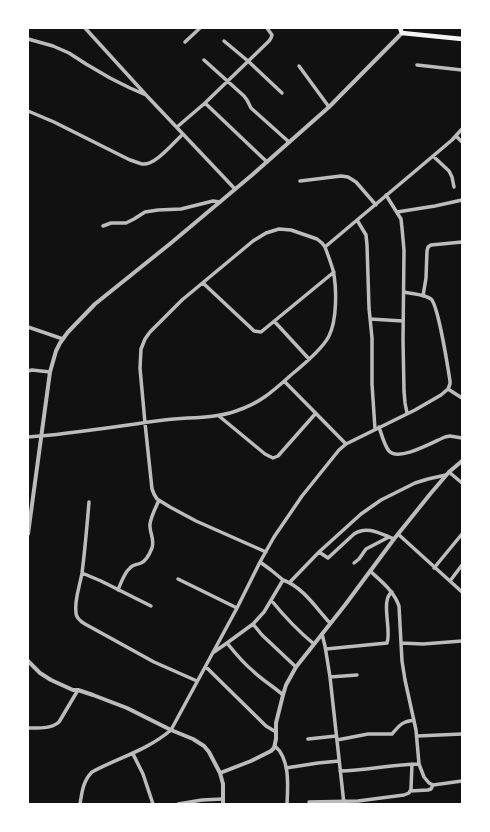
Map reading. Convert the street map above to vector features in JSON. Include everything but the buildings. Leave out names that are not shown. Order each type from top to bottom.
[{"type":"main road","points":[[400,28],[402,33],[462,39]]},
{"type":"street","points":[[85,28],[177,128],[236,189]]},
{"type":"street","points":[[185,42],[200,28]]},
{"type":"street","points":[[177,128],[205,103],[271,38],[272,35],[268,28]]},
{"type":"street","points":[[28,534],[50,372],[56,351],[63,339],[95,304],[236,189],[329,107],[402,33]]},
{"type":"street","points":[[28,39],[53,46],[69,53],[110,78],[147,96]]},
{"type":"street","points":[[224,41],[282,93]]},
{"type":"street","points":[[204,60],[244,96],[251,108],[289,142]]},
{"type":"street","points":[[417,65],[462,70]]},
{"type":"street","points":[[300,66],[329,107]]},
{"type":"street","points":[[205,103],[267,162]]},
{"type":"street","points":[[28,111],[54,122],[130,160],[143,164],[156,160],[183,134]]},
{"type":"street","points":[[325,248],[452,140],[462,129]]},
{"type":"street","points":[[456,136],[462,142]]},
{"type":"street","points":[[433,156],[449,171],[454,187]]},
{"type":"street","points":[[300,181],[342,176],[348,177],[356,182],[376,205]]},
{"type":"street","points":[[386,195],[397,212],[402,228],[404,250],[404,391],[407,414]]},
{"type":"street","points":[[397,212],[462,200]]},
{"type":"street","points":[[103,226],[112,223],[126,222],[145,212],[180,209],[213,201],[220,202]]},
{"type":"street","points":[[357,220],[366,235],[367,245],[375,429]]},
{"type":"street","points":[[28,437],[69,433],[145,423],[172,419],[219,416],[259,402],[316,352],[328,337],[334,324],[334,272],[325,248],[317,239],[292,230],[279,229],[266,233],[253,241],[182,300],[161,320],[145,339],[141,349],[140,368],[145,423],[152,489],[157,499],[196,521],[266,552]]},
{"type":"street","points":[[423,296],[428,247],[431,245],[462,242]]},
{"type":"street","points":[[203,283],[254,331],[261,332],[334,272]]},
{"type":"street","points":[[80,804],[84,783],[92,772],[144,749],[171,730],[237,608],[260,562],[282,524],[338,450],[346,444],[407,414],[441,395],[448,389],[450,381],[434,303],[430,298],[404,292]]},
{"type":"street","points":[[370,319],[403,321]]},
{"type":"street","points":[[274,321],[309,359]]},
{"type":"street","points":[[28,327],[63,339]]},
{"type":"street","points":[[28,371],[50,372]]},
{"type":"street","points":[[284,381],[346,444]]},
{"type":"street","points":[[448,389],[462,398]]},
{"type":"street","points":[[219,416],[265,454],[273,458],[278,456],[316,413]]},
{"type":"street","points":[[379,427],[389,451],[393,454],[418,450],[445,437],[462,438]]},
{"type":"street","points":[[220,773],[251,761],[274,748],[278,716],[283,695],[289,679],[296,667],[435,488],[462,461]]},
{"type":"street","points":[[290,582],[319,552],[361,514],[381,500],[415,483],[448,474],[462,483]]},
{"type":"street","points":[[118,590],[130,566],[142,563],[152,548],[153,543],[150,522],[159,500]]},
{"type":"street","points":[[89,502],[82,573],[76,604],[77,617],[80,621],[96,631],[154,662],[197,681]]},
{"type":"street","points":[[319,552],[328,558],[354,534],[362,530],[373,531],[394,539]]},
{"type":"street","points":[[398,534],[462,592]]},
{"type":"street","points":[[434,568],[462,534]]},
{"type":"street","points":[[354,563],[366,549],[389,537]]},
{"type":"street","points":[[260,562],[282,580],[290,582],[302,592],[330,623]]},
{"type":"street","points":[[450,581],[462,565]]},
{"type":"street","points":[[370,571],[392,592],[399,606],[401,653],[417,736],[419,764],[424,777],[433,785],[462,781]]},
{"type":"street","points":[[82,573],[151,606]]},
{"type":"street","points":[[178,579],[237,608]]},
{"type":"street","points":[[213,653],[253,624],[264,612],[282,580]]},
{"type":"street","points":[[326,649],[388,643],[387,598],[392,592]]},
{"type":"street","points":[[271,600],[288,620],[314,644]]},
{"type":"street","points":[[253,624],[296,667]]},
{"type":"street","points":[[322,634],[330,677],[344,803]]},
{"type":"street","points":[[401,643],[423,644],[462,640]]},
{"type":"street","points":[[227,643],[242,661],[283,695]]},
{"type":"street","points":[[28,661],[46,677],[73,690],[94,695],[127,708],[171,730],[193,739],[204,746],[213,758],[220,773],[223,784],[223,802],[198,801],[178,804]]},
{"type":"street","points":[[206,666],[266,726],[276,732]]},
{"type":"street","points":[[330,677],[357,675]]},
{"type":"street","points":[[28,728],[55,726],[59,722],[78,690]]},
{"type":"street","points":[[308,739],[336,738],[368,734],[392,734],[399,725],[414,720]]},
{"type":"street","points":[[417,736],[462,734]]},
{"type":"street","points":[[275,746],[281,752],[286,768],[288,789],[287,804]]},
{"type":"street","points":[[133,754],[143,774],[153,804]]},
{"type":"street","points":[[286,768],[339,761]]},
{"type":"street","points":[[410,791],[412,764]]},
{"type":"street","points":[[340,771],[419,764]]},
{"type":"street","points":[[309,802],[344,803],[404,795],[410,791],[431,789],[433,785]]}]
